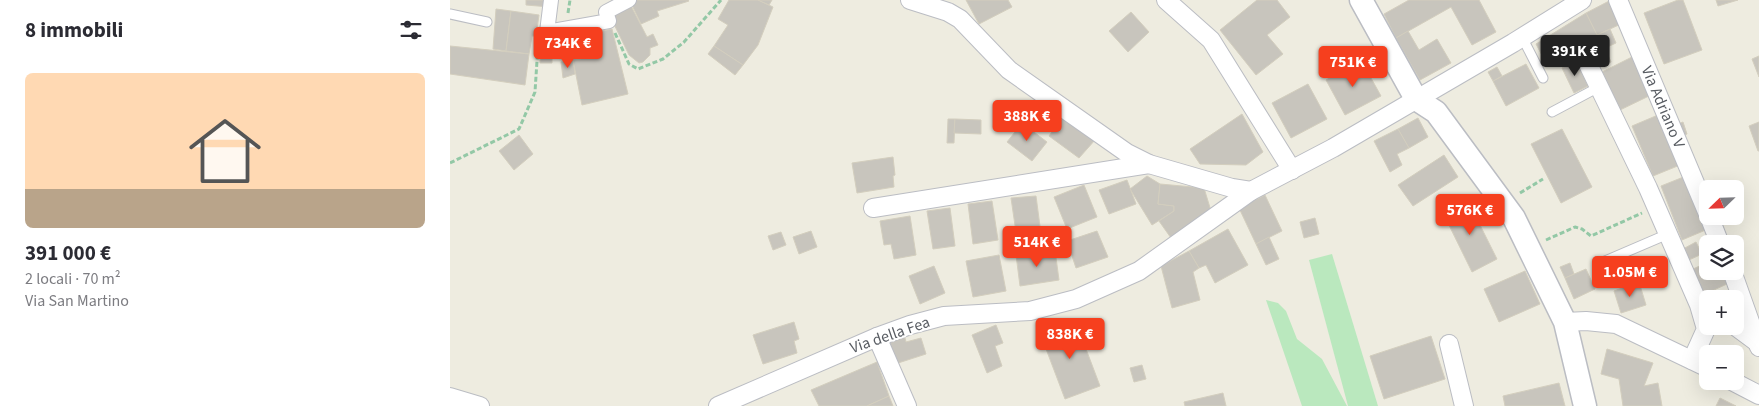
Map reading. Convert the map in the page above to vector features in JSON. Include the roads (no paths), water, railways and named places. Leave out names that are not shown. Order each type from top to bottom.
[{"type":"street","points":[[551,0],[547,32],[609,22],[606,12],[629,0]]},
{"type":"street","points":[[910,0],[948,12],[960,19],[1009,70],[1128,153],[1149,164],[1232,188],[1251,191]]},
{"type":"street","points":[[1166,0],[1211,40],[1292,170]]},
{"type":"street","points":[[1361,0],[1416,99],[1436,112],[1514,218],[1565,322],[1585,406]]},
{"type":"street","name":"Via della Fea","points":[[718,406],[876,337],[944,316],[1030,311],[1076,299],[1139,271],[1251,191],[1292,170],[1416,99],[1582,0]]},
{"type":"street","name":"Via Adriano V","points":[[1618,0],[1699,194]]},
{"type":"street","points":[[1587,62],[1656,206],[1699,305]]},
{"type":"street","points":[[873,208],[1149,164]]},
{"type":"street","points":[[1735,280],[1758,345]]},
{"type":"street","points":[[1565,322],[1586,321],[1616,324],[1699,364]]},
{"type":"street","points":[[1744,333],[1758,345]]},
{"type":"street","points":[[876,337],[907,406]]},
{"type":"street","points":[[1449,344],[1464,406]]},
{"type":"street","points":[[1744,387],[1759,395]]},
{"type":"street","points":[[450,397],[480,406]]},
{"type":"lane","points":[[450,14],[486,22]]},
{"type":"lane","points":[[1522,37],[1543,78]]},
{"type":"lane","points":[[1552,112],[1599,87]]},
{"type":"lane","points":[[1605,261],[1668,234]]}]
